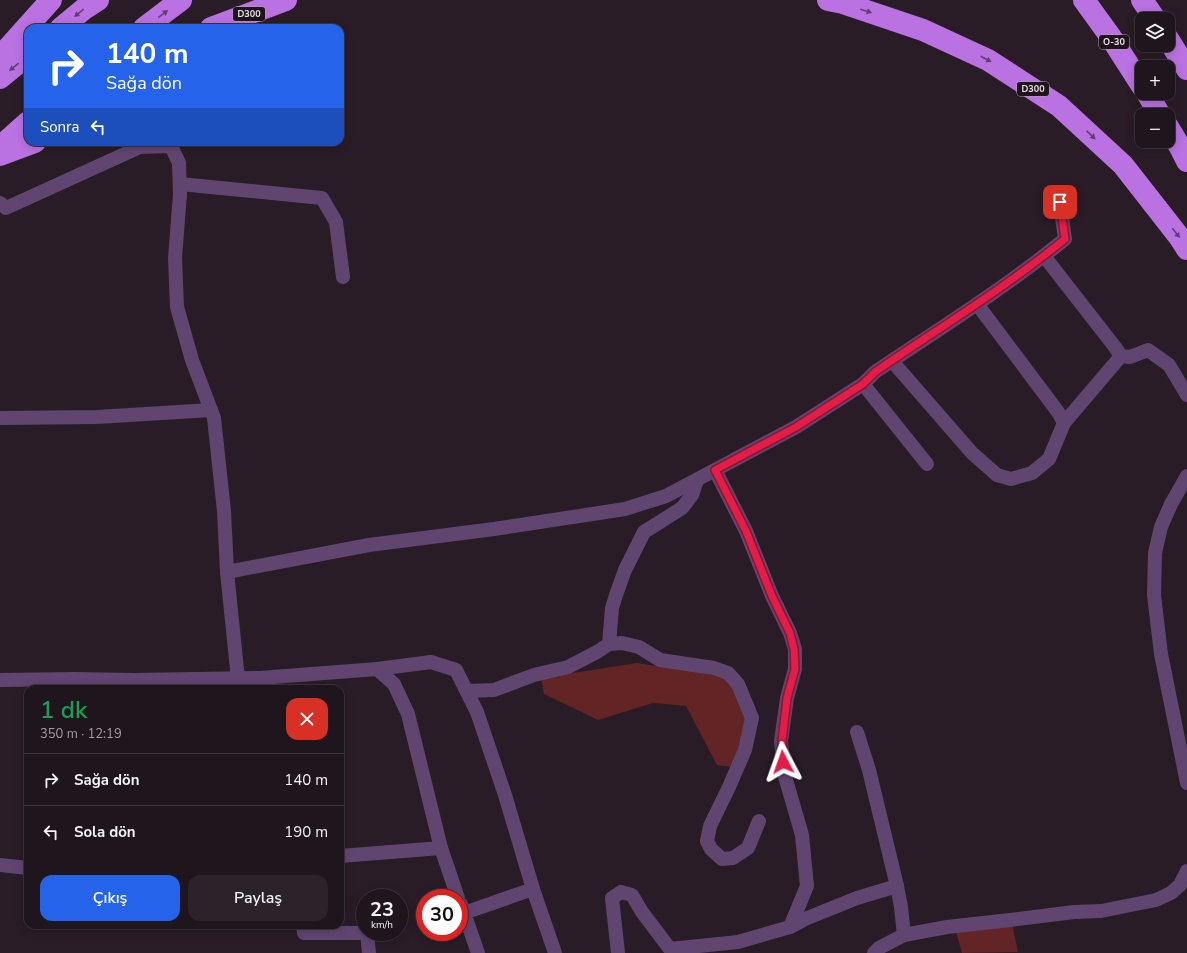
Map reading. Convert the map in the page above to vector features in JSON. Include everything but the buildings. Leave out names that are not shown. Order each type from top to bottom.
[{"type":"highway","points":[[30,24],[51,0]]},
{"type":"highway","points":[[66,24],[98,0]]},
{"type":"highway","points":[[149,24],[181,0]]},
{"type":"highway","name":"D300","points":[[222,24],[286,0]]},
{"type":"highway","name":"D300","points":[[828,0],[843,3],[923,30],[988,60],[1059,106],[1123,165],[1187,249]]},
{"type":"highway","name":"O-30","points":[[1084,0],[1110,36],[1135,75]]},
{"type":"highway","points":[[1142,0],[1150,12]]},
{"type":"highway","points":[[0,57],[24,30]]},
{"type":"highway","points":[[1175,50],[1187,69]]},
{"type":"highway","points":[[0,78],[24,58]]},
{"type":"highway","points":[[0,147],[24,126]]},
{"type":"highway","points":[[1175,139],[1187,161]]},
{"type":"highway","points":[[0,155],[24,146]]},
{"type":"street","points":[[0,203],[6,208],[140,147],[171,146],[179,163],[180,184],[176,258],[178,307],[192,360],[214,418],[224,511],[227,572],[238,679]]},
{"type":"street","points":[[180,184],[322,198],[336,222],[343,277]]},
{"type":"street","points":[[227,572],[369,545],[502,528],[625,509],[666,496],[796,427],[863,384],[875,372],[977,304],[1044,256],[1065,239],[1060,202]]},
{"type":"street","points":[[1044,256],[1115,346],[1121,356]]},
{"type":"street","points":[[977,304],[1058,412],[1064,424]]},
{"type":"street","points":[[1121,356],[1130,357],[1148,350],[1169,365],[1187,394]]},
{"type":"street","points":[[892,361],[972,452],[996,475],[1011,479],[1032,473],[1049,459],[1064,424],[1121,356]]},
{"type":"street","points":[[863,384],[926,464]]},
{"type":"street","points":[[0,418],[97,417],[211,410]]},
{"type":"street","points":[[715,470],[746,531],[772,596],[790,633],[794,649],[795,669],[787,698],[782,741],[784,773],[802,835],[807,886],[790,927]]},
{"type":"street","points":[[1187,476],[1171,504],[1161,527],[1154,553],[1154,596],[1161,654],[1187,783]]},
{"type":"street","points":[[609,644],[612,608],[616,595],[625,570],[644,532],[682,508],[692,495],[697,480]]},
{"type":"street","points":[[467,691],[494,690],[534,675],[568,667],[609,644],[622,643],[639,647],[660,660],[714,668],[728,673],[738,684],[752,718],[745,750],[710,826],[708,841],[712,849],[722,859],[733,858],[748,848],[759,821]]},
{"type":"street","points":[[0,680],[238,679],[261,684],[431,662],[456,670],[477,712],[505,795],[533,889],[555,953]]},
{"type":"street","points":[[377,669],[394,684],[408,714],[441,848],[455,889]]},
{"type":"street","points":[[857,732],[869,770],[897,886],[904,935]]},
{"type":"street","points":[[344,856],[441,848]]},
{"type":"street","points":[[0,864],[24,867]]},
{"type":"street","points":[[874,953],[879,948],[904,935],[947,927],[1074,912],[1102,911],[1156,900],[1171,893],[1180,885],[1187,871]]},
{"type":"street","points":[[618,953],[612,898],[621,892],[632,894],[642,912],[671,951],[738,942],[790,927],[805,919],[857,898],[897,886]]},
{"type":"street","points":[[468,912],[533,889]]},
{"type":"street","points":[[468,924],[478,953]]},
{"type":"street","points":[[304,929],[304,933],[367,932],[369,953]]},
{"type":"shaded area","points":[[637,663],[727,677],[748,719],[733,767],[717,765],[686,706],[653,703],[598,720],[544,694],[541,678]]},
{"type":"shaded area","points":[[1012,923],[1018,952],[962,953],[955,929]]},
{"type":"route","points":[[783,762],[782,741],[787,698],[795,669],[794,649],[790,633],[772,596],[746,531],[715,470],[796,427],[863,384],[875,372],[977,304],[1044,256],[1065,239],[1060,202]]}]
